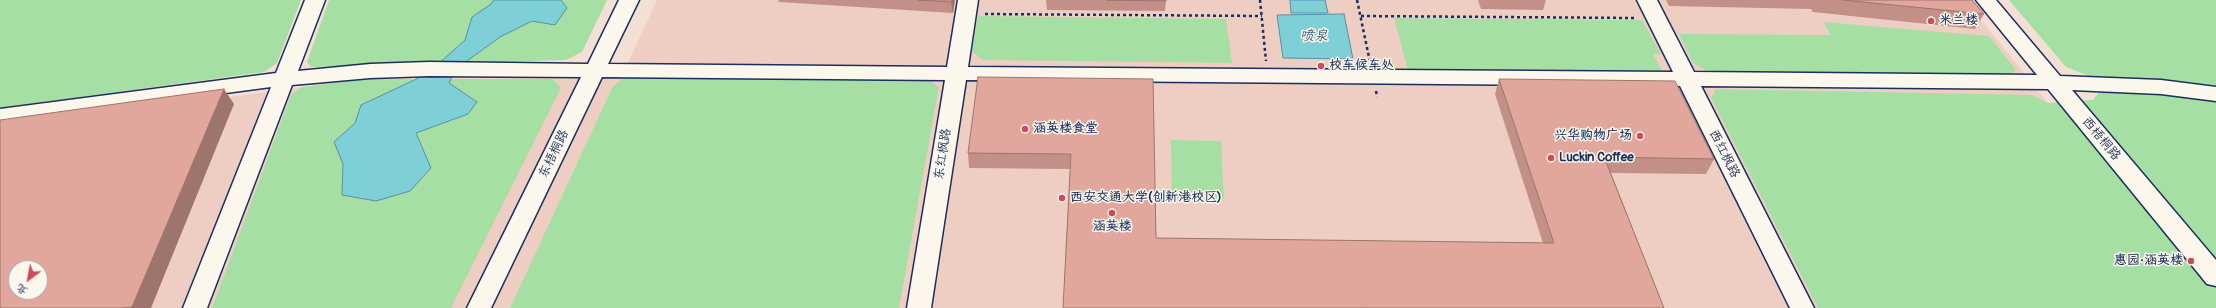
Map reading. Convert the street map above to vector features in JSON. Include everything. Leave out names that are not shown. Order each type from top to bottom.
[{"type":"street","points":[[195,308],[315,0]]},
{"type":"street","name":"东梧桐路","points":[[479,308],[629,0]]},
{"type":"street","name":"西梧桐路","points":[[1986,0],[2216,278]]},
{"type":"street","name":"东红枫路","points":[[919,308],[967,7]]},
{"type":"street","name":"西红枫路","points":[[1651,9],[1802,308]]},
{"type":"street","points":[[0,116],[238,83],[370,71],[595,69],[956,74],[2054,82],[2153,86],[2216,94]]},
{"type":"path","points":[[1260,0],[1268,76]]},
{"type":"path","points":[[1357,0],[1373,77]]},
{"type":"path","points":[[967,7],[1262,16]]},
{"type":"path","points":[[1361,16],[1651,9]]},
{"type":"shaded area","name":"西安交通大学(创新港校区)","points":[[657,0],[1965,0],[2213,308],[0,308],[0,128],[363,79],[621,78]]},
{"type":"green space","points":[[0,0],[301,0],[277,63],[264,72],[0,108]]},
{"type":"green space","points":[[329,0],[607,0],[582,52],[566,60],[311,67],[307,62]]},
{"type":"green space","points":[[2009,0],[2216,0],[2216,308],[1818,308],[1711,98],[1716,89],[2032,95],[2048,103],[2093,100],[2099,92],[2087,75],[2066,67]]},
{"type":"green space","points":[[978,16],[1226,19],[1232,63],[983,60],[972,51]]},
{"type":"green space","points":[[1394,18],[1642,20],[1661,54],[1653,54],[1662,71],[1408,70]]},
{"type":"green space","points":[[1823,22],[1989,36],[2016,70],[2010,75],[1709,72],[1693,63],[1679,34],[1831,35]]},
{"type":"green space","points":[[628,75],[928,79],[939,87],[899,308],[510,308],[613,86]]},
{"type":"green space","points":[[363,79],[553,79],[561,88],[451,308],[212,308],[291,95],[302,87]]},
{"type":"green space","points":[[1171,140],[1221,141],[1224,199],[1172,198]]},
{"type":"water","points":[[494,0],[561,0],[567,8],[555,25],[532,21],[500,37],[456,69],[449,83],[477,102],[468,114],[416,133],[431,168],[410,191],[376,201],[342,195],[343,164],[334,142],[355,123],[361,105],[427,74],[465,40],[472,17],[491,4]]},
{"type":"water","points":[[1290,0],[1325,0],[1328,13],[1291,13]]},
{"type":"water","name":"喷泉","points":[[1344,14],[1353,59],[1283,58],[1277,15]]},
{"type":"building","points":[[918,0],[952,0],[951,2]]},
{"type":"building","points":[[1107,0],[1166,0],[1166,1]]},
{"type":"building","points":[[1843,0],[1972,0],[1984,14]]},
{"type":"building","name":"涵英楼","points":[[978,77],[1153,79],[1156,238],[1554,243],[1499,79],[1675,81],[1714,159],[1604,157],[1664,308],[1063,308],[1071,154],[968,153]]},
{"type":"building","points":[[224,89],[132,307],[0,308],[0,120]]},
{"type":"place","name":"米兰楼","points":[[1931,21]]},
{"type":"place","name":"校车候车处","points":[[1321,66]]},
{"type":"place","name":"涵英楼食堂","points":[[1025,129]]},
{"type":"place","name":"兴华购物广场","points":[[1640,136]]},
{"type":"place","name":"Luckin Coffee","points":[[1551,158]]},
{"type":"place","name":"西安交通大学(创新港校区)","points":[[1062,198]]},
{"type":"place","name":"涵英楼","points":[[1112,213]]},
{"type":"place","name":"惠园·涵英楼","points":[[2191,261]]}]
